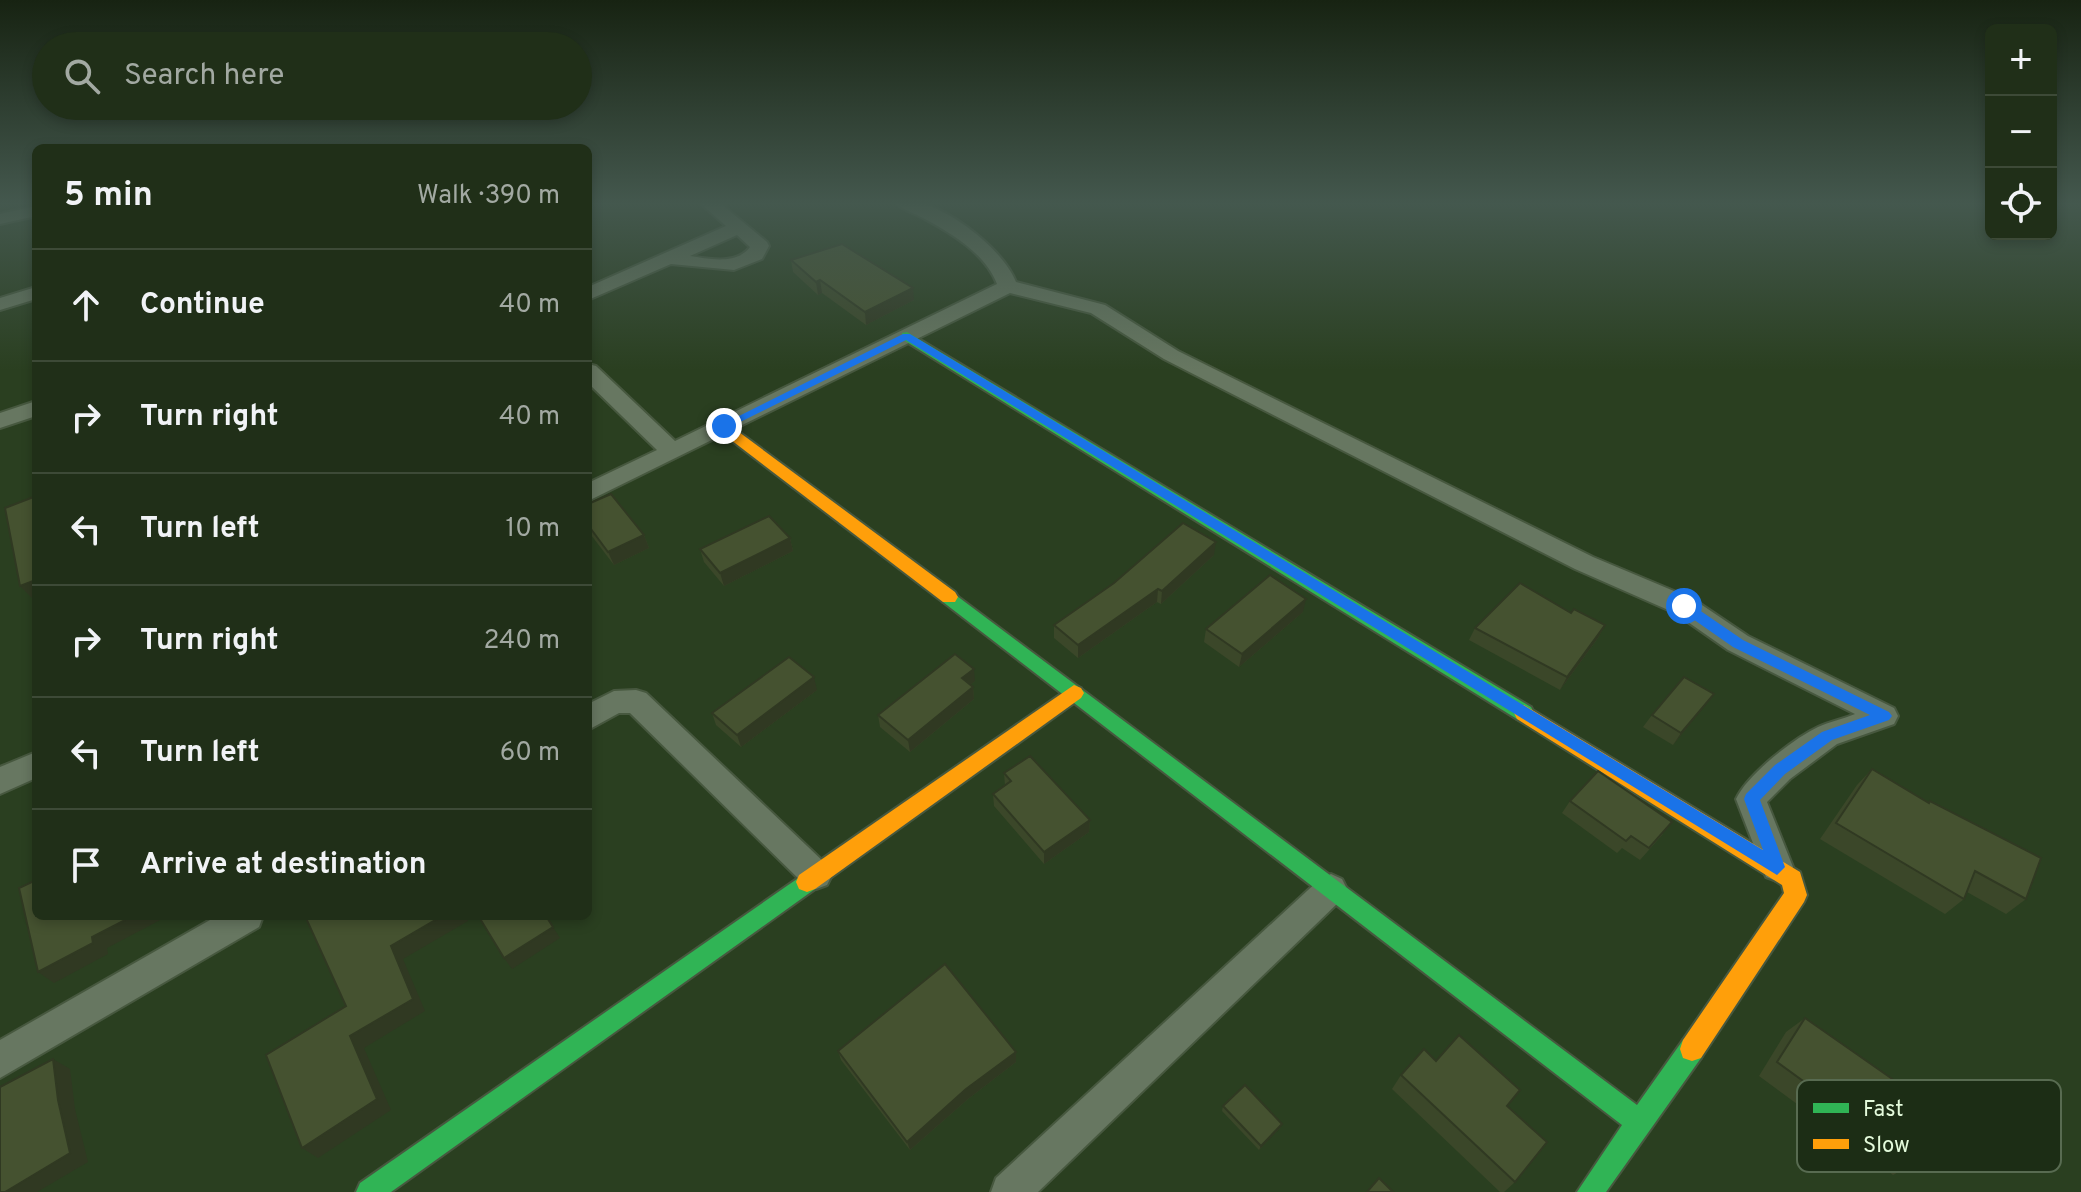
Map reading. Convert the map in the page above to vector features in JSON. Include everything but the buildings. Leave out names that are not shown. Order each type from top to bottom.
[{"type":"street","points":[[592,292],[668,259]]},
{"type":"street","points":[[675,259],[732,265],[752,259]]},
{"type":"street","points":[[990,259],[1006,274],[1008,286]]},
{"type":"street","points":[[592,491],[1008,286],[1098,309],[1171,355],[1584,563],[1684,606],[1738,643],[1884,716],[1827,736],[1780,770],[1751,799],[1777,867]]},
{"type":"street","points":[[0,304],[32,294]]},
{"type":"street","points":[[907,336],[1792,879],[1796,895],[1641,1124],[1590,1192]]},
{"type":"street","points":[[592,375],[672,451]]},
{"type":"street","points":[[0,421],[32,409]]},
{"type":"street","points":[[724,426],[1641,1124]]},
{"type":"street","points":[[369,1192],[1074,693]]},
{"type":"street","points":[[592,716],[614,702],[636,701],[816,875]]},
{"type":"street","points":[[0,781],[32,766]]},
{"type":"street","points":[[1010,1192],[1331,889]]},
{"type":"street","points":[[0,1060],[240,920]]},
{"type":"traffic: fast","points":[[907,336],[1524,713]]},
{"type":"traffic: fast","points":[[949,597],[1641,1124]]},
{"type":"traffic: fast","points":[[369,1192],[807,882]]},
{"type":"traffic: fast","points":[[1590,1192],[1692,1049]]},
{"type":"traffic: slow","points":[[724,426],[949,597]]},
{"type":"traffic: slow","points":[[807,882],[1074,693]]},
{"type":"traffic: slow","points":[[1524,713],[1792,879],[1796,895],[1692,1049]]},
{"type":"route","points":[[724,426],[907,336],[1777,867],[1751,799],[1780,770],[1827,736],[1884,716],[1738,643],[1684,606]]}]
